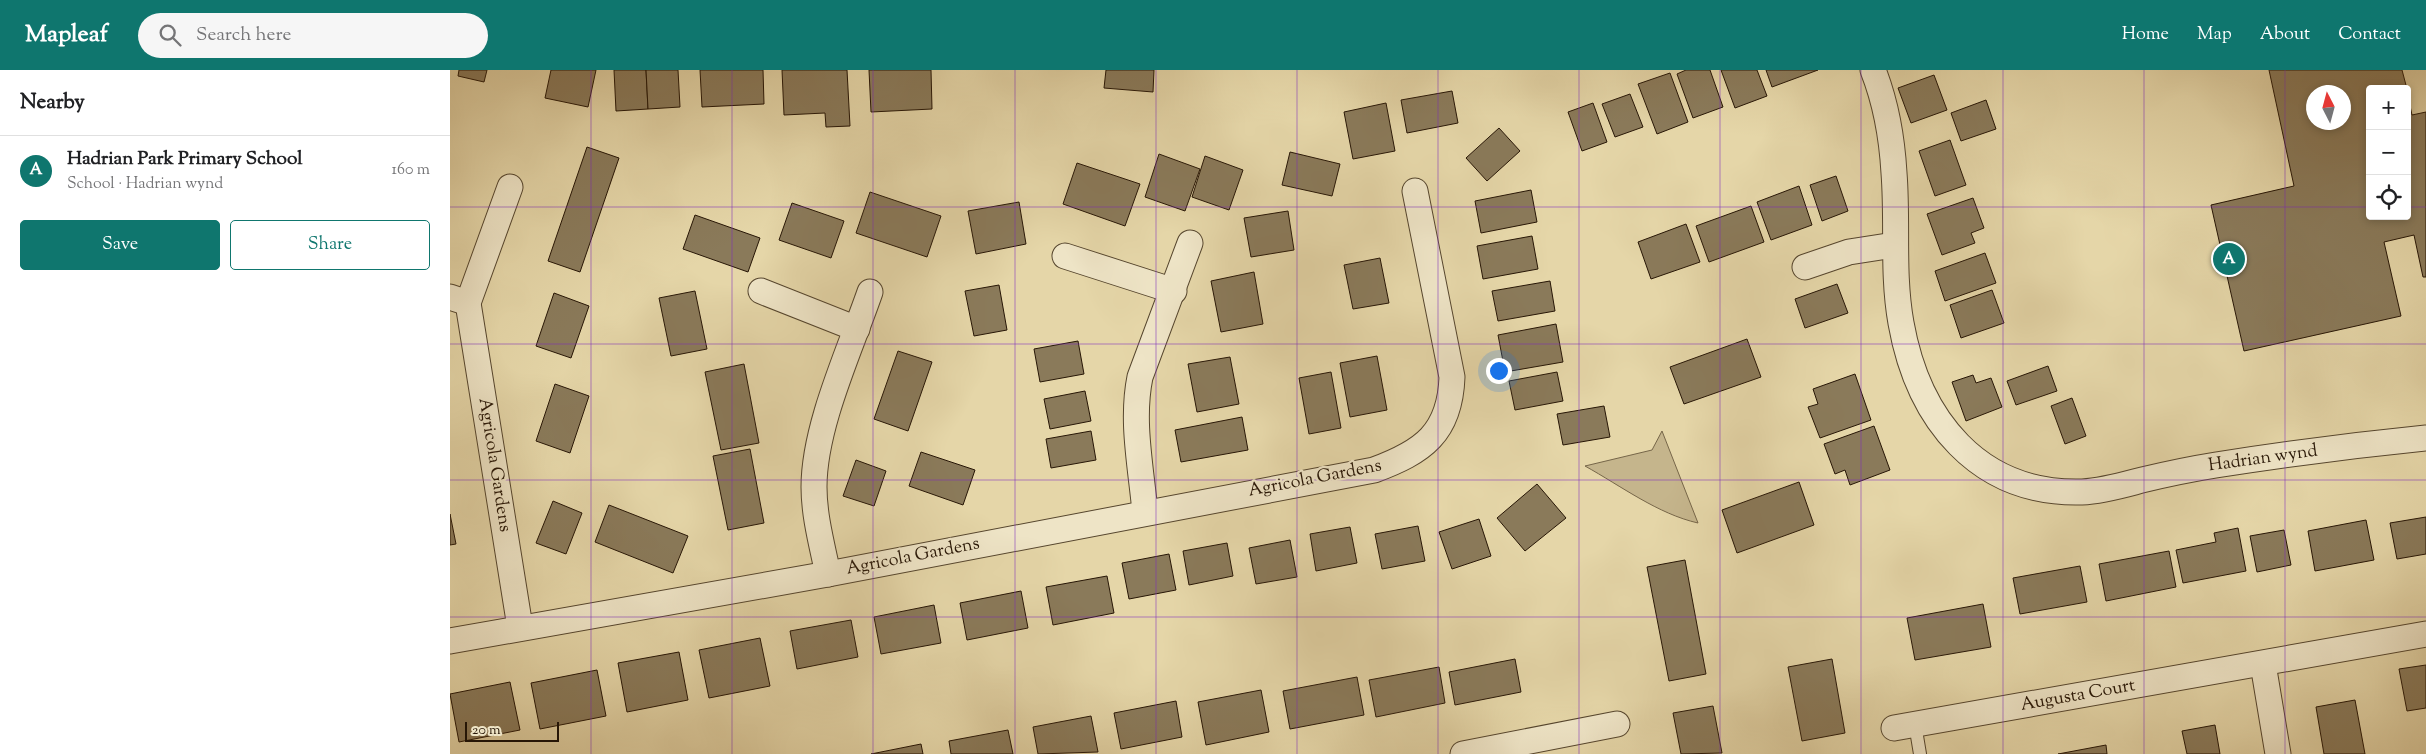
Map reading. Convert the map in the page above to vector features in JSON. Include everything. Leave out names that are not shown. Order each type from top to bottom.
[{"type":"street","points":[[1806,267],[1849,252],[1894,245],[1894,175],[1890,135],[1884,101],[1874,70]]},
{"type":"street","name":"Agricola Gardens","points":[[510,187],[459,300],[520,627]]},
{"type":"street","name":"Agricola Gardens","points":[[450,641],[520,627],[828,574],[1374,470],[1403,459],[1432,436],[1442,423],[1451,400],[1452,378],[1415,191]]},
{"type":"street","points":[[1146,512],[1136,424],[1136,398],[1140,377],[1174,291],[1190,243]]},
{"type":"street","name":"Hadrian wynd","points":[[1894,245],[1896,287],[1906,350],[1916,380],[1928,404],[1947,432],[1970,456],[1991,471],[2015,483],[2043,490],[2066,492],[2102,490],[2216,465],[2426,438]]},
{"type":"street","points":[[1065,256],[1174,291]]},
{"type":"street","points":[[761,291],[857,329]]},
{"type":"street","name":"Agricola Gardens","points":[[828,574],[816,516],[814,487],[816,459],[822,429],[870,292]]},
{"type":"street","name":"Augusta Court","points":[[1904,726],[2426,634]]},
{"type":"street","points":[[2263,664],[2278,754]]},
{"type":"street","points":[[1463,754],[1616,724]]},
{"type":"lane","points":[[1904,726],[1920,754]]},
{"type":"shaded area","points":[[1662,431],[1698,523],[1683,519],[1640,499],[1585,466],[1652,450]]},
{"type":"building","points":[[459,70],[487,70],[484,82],[458,76]]},
{"type":"building","points":[[551,70],[596,70],[588,107],[545,98]]},
{"type":"building","points":[[614,70],[646,70],[648,109],[616,111]]},
{"type":"building","points":[[646,70],[678,70],[680,107],[648,109]]},
{"type":"building","points":[[700,70],[763,70],[764,104],[702,107]]},
{"type":"building","points":[[782,70],[847,70],[850,126],[826,127],[825,113],[784,115]]},
{"type":"building","points":[[869,70],[931,70],[932,109],[871,112]]},
{"type":"building","points":[[1106,70],[1154,70],[1153,92],[1104,88]]},
{"type":"building","points":[[1686,70],[1710,70],[1723,107],[1693,118],[1677,74]]},
{"type":"building","points":[[1721,70],[1757,70],[1767,96],[1735,108]]},
{"type":"building","points":[[1766,70],[1818,70],[1772,87]]},
{"type":"building","points":[[2269,70],[2402,70],[2406,85],[2366,85],[2366,220],[2411,220],[2411,110],[2412,115],[2426,112],[2426,277],[2423,277],[2414,235],[2384,242],[2401,316],[2244,351],[2211,205],[2294,186]]},
{"type":"building","points":[[1670,73],[1688,122],[1657,134],[1638,84]]},
{"type":"building","points":[[1934,75],[1947,110],[1911,123],[1898,88]]},
{"type":"building","points":[[1452,91],[1458,123],[1407,133],[1401,100]]},
{"type":"building","points":[[1630,94],[1643,127],[1615,137],[1602,104]]},
{"type":"building","points":[[1986,100],[1996,129],[1961,141],[1951,113]]},
{"type":"building","points":[[1386,103],[1395,151],[1353,159],[1344,112]]},
{"type":"building","points":[[1593,103],[1607,142],[1582,151],[1568,112]]},
{"type":"building","points":[[1499,128],[1520,151],[1487,181],[1466,158]]},
{"type":"building","points":[[1950,140],[1966,185],[1935,196],[1919,151]]},
{"type":"building","points":[[587,147],[619,158],[580,272],[548,261]]},
{"type":"building","points":[[1290,152],[1340,164],[1332,196],[1282,185]]},
{"type":"building","points":[[1159,154],[1200,169],[1185,211],[1145,197]]},
{"type":"building","points":[[1205,156],[1243,170],[1229,210],[1192,197]]},
{"type":"building","points":[[1077,163],[1140,184],[1125,226],[1063,204]]},
{"type":"building","points":[[1836,176],[1848,211],[1822,221],[1810,185]]},
{"type":"building","points":[[1799,186],[1812,225],[1771,240],[1757,202]]},
{"type":"building","points":[[1531,190],[1537,222],[1481,233],[1475,201]]},
{"type":"building","points":[[870,192],[941,216],[927,257],[856,233]]},
{"type":"building","points":[[1973,198],[1984,228],[1971,233],[1975,243],[1942,255],[1927,214]]},
{"type":"building","points":[[1019,202],[1026,244],[976,254],[968,211]]},
{"type":"building","points":[[792,203],[844,221],[831,258],[779,240]]},
{"type":"building","points":[[1751,206],[1764,242],[1709,262],[1696,226]]},
{"type":"building","points":[[1288,211],[1294,250],[1251,257],[1244,218]]},
{"type":"building","points":[[695,215],[760,238],[748,272],[683,249]]},
{"type":"building","points":[[1686,224],[1700,262],[1651,279],[1638,242]]},
{"type":"building","points":[[1532,236],[1538,269],[1483,279],[1477,246]]},
{"type":"building","points":[[1985,253],[1996,283],[1945,301],[1935,271]]},
{"type":"building","points":[[1380,258],[1389,303],[1353,309],[1344,265]]},
{"type":"building","points":[[1254,272],[1263,324],[1221,332],[1211,281]]},
{"type":"building","points":[[1550,281],[1555,311],[1498,321],[1492,291]]},
{"type":"building","points":[[1837,284],[1848,313],[1805,328],[1795,299]]},
{"type":"building","points":[[999,285],[1007,330],[974,336],[965,291]]},
{"type":"building","points":[[1992,290],[2004,323],[1961,338],[1950,305]]},
{"type":"building","points":[[695,291],[707,349],[671,356],[659,298]]},
{"type":"building","points":[[554,293],[589,306],[571,358],[536,346]]},
{"type":"building","points":[[1556,324],[1563,362],[1505,372],[1498,335]]},
{"type":"building","points":[[1747,339],[1761,377],[1684,404],[1670,367]]},
{"type":"building","points":[[1078,341],[1084,374],[1040,382],[1034,349]]},
{"type":"building","points":[[898,351],[932,362],[908,431],[874,419]]},
{"type":"building","points":[[1377,356],[1387,410],[1350,417],[1340,363]]},
{"type":"building","points":[[1230,357],[1239,404],[1197,412],[1188,364]]},
{"type":"building","points":[[744,364],[759,443],[721,450],[705,372]]},
{"type":"building","points":[[2048,366],[2057,391],[2016,405],[2007,381]]},
{"type":"building","points":[[1331,372],[1341,428],[1309,434],[1299,378]]},
{"type":"building","points":[[1557,372],[1563,401],[1515,410],[1509,381]]},
{"type":"building","points":[[1855,374],[1871,420],[1820,438],[1808,407],[1818,404],[1813,389]]},
{"type":"building","points":[[1973,375],[1976,383],[1991,378],[2002,407],[1966,421],[1952,382]]},
{"type":"building","points":[[555,384],[589,396],[570,453],[536,441]]},
{"type":"building","points":[[1085,391],[1091,421],[1050,429],[1044,399]]},
{"type":"building","points":[[2072,398],[2086,436],[2065,444],[2051,406]]},
{"type":"building","points":[[1604,406],[1610,437],[1563,445],[1557,414]]},
{"type":"building","points":[[1242,417],[1248,450],[1181,462],[1175,430]]},
{"type":"building","points":[[1874,426],[1890,470],[1850,485],[1845,470],[1835,474],[1824,444]]},
{"type":"building","points":[[1091,431],[1096,460],[1051,468],[1046,439]]},
{"type":"building","points":[[750,449],[764,523],[728,530],[713,456]]},
{"type":"building","points":[[921,452],[975,470],[963,505],[909,486]]},
{"type":"building","points":[[856,460],[886,471],[874,506],[843,496]]},
{"type":"building","points":[[1799,482],[1814,525],[1737,553],[1722,510]]},
{"type":"building","points":[[1537,484],[1566,518],[1525,551],[1497,518]]},
{"type":"building","points":[[553,501],[582,513],[566,554],[536,543]]},
{"type":"building","points":[[609,505],[688,536],[673,573],[595,542]]},
{"type":"building","points":[[450,514],[456,544],[450,545]]},
{"type":"building","points":[[2426,517],[2426,554],[2397,559],[2390,523]]},
{"type":"building","points":[[1479,519],[1491,556],[1452,569],[1439,532]]},
{"type":"building","points":[[2366,520],[2374,560],[2315,571],[2308,531]]},
{"type":"building","points":[[1418,526],[1425,561],[1382,569],[1375,534]]},
{"type":"building","points":[[1350,527],[1357,563],[1316,571],[1310,534]]},
{"type":"building","points":[[2238,528],[2246,571],[2183,583],[2176,550],[2216,542],[2214,533]]},
{"type":"building","points":[[2284,530],[2291,565],[2257,572],[2250,536]]},
{"type":"building","points":[[1290,540],[1297,577],[1256,584],[1249,548]]},
{"type":"building","points":[[1227,543],[1233,576],[1189,585],[1183,551]]},
{"type":"building","points":[[2169,551],[2176,587],[2106,601],[2099,564]]},
{"type":"building","points":[[1169,554],[1176,590],[1129,599],[1122,563]]},
{"type":"building","points":[[1685,560],[1706,674],[1669,681],[1647,567]]},
{"type":"building","points":[[2080,566],[2087,602],[2020,614],[2013,578]]},
{"type":"building","points":[[1107,576],[1114,613],[1053,625],[1046,587]]},
{"type":"building","points":[[1021,591],[1028,628],[967,640],[960,603]]},
{"type":"building","points":[[1983,604],[1991,647],[1915,660],[1907,618]]},
{"type":"building","points":[[934,605],[941,643],[881,654],[874,617]]},
{"type":"building","points":[[851,620],[858,657],[797,669],[790,631]]},
{"type":"building","points":[[760,638],[770,686],[709,698],[699,650]]},
{"type":"building","points":[[679,652],[688,700],[627,712],[618,663]]},
{"type":"building","points":[[1515,659],[1521,692],[1455,705],[1449,672]]},
{"type":"building","points":[[1832,659],[1845,733],[1802,741],[1788,667]]},
{"type":"building","points":[[2426,665],[2426,708],[2407,711],[2399,669]]},
{"type":"building","points":[[1439,667],[1445,703],[1376,717],[1369,680]]},
{"type":"building","points":[[597,670],[606,716],[540,729],[531,683]]},
{"type":"building","points":[[1357,677],[1364,715],[1290,729],[1283,691]]},
{"type":"building","points":[[510,682],[520,730],[459,742],[450,694]]},
{"type":"building","points":[[1261,690],[1269,732],[1206,745],[1198,702]]},
{"type":"building","points":[[2355,700],[2365,754],[2324,754],[2316,707]]},
{"type":"building","points":[[1176,701],[1182,737],[1121,749],[1114,713]]},
{"type":"building","points":[[1713,706],[1722,753],[1681,754],[1673,713]]},
{"type":"building","points":[[1091,716],[1098,752],[1038,754],[1033,727]]},
{"type":"building","points":[[2215,725],[2220,754],[2187,754],[2182,731]]},
{"type":"building","points":[[1008,730],[1013,754],[951,754],[949,741]]},
{"type":"building","points":[[921,744],[923,754],[871,754]]},
{"type":"building","points":[[2106,745],[2107,754],[2058,754]]},
{"type":"place","name":"Hadrian Park Primary School","points":[[2229,259]]}]
